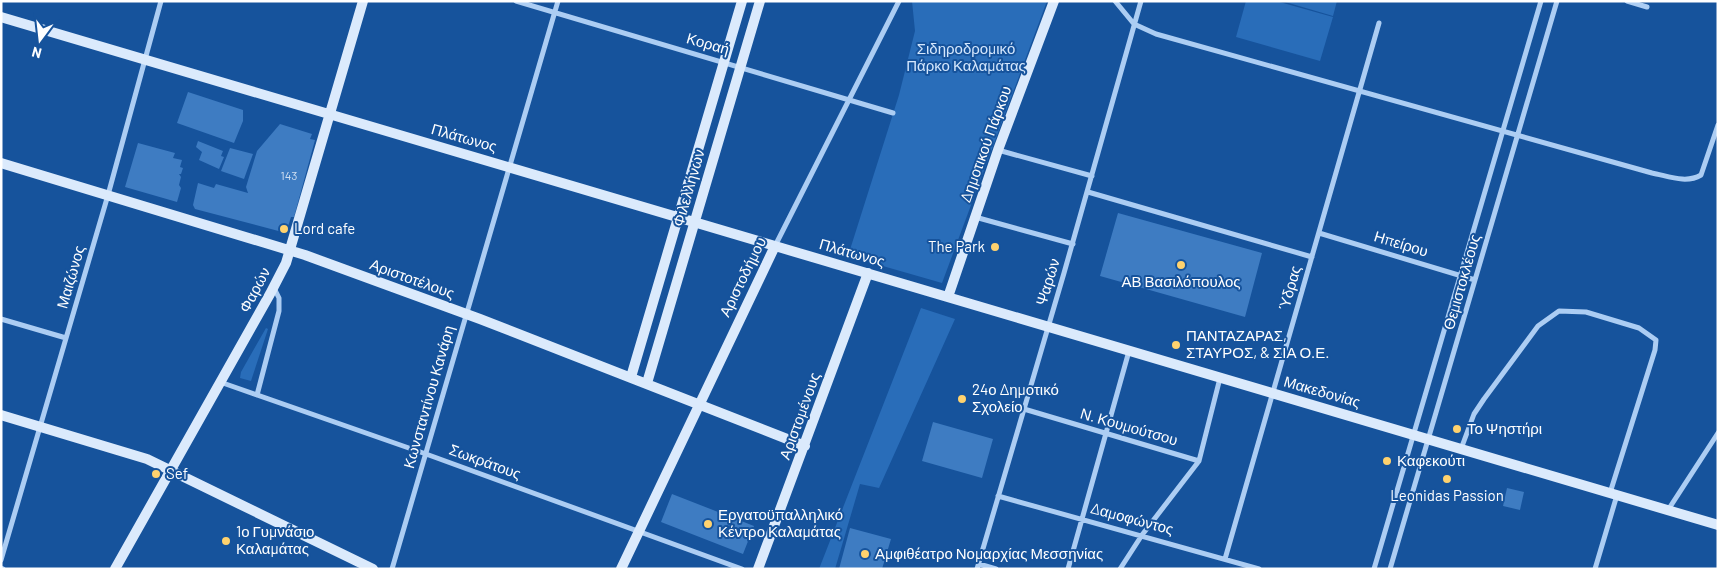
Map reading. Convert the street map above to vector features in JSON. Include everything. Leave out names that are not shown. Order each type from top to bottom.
[{"type":"street","name":"Μαιζώνος","points":[[1,560],[108,195],[161,1]]},
{"type":"street","name":"Φαρών","points":[[115,569],[274,288],[290,251],[363,1]]},
{"type":"street","name":"Κοραή","points":[[516,1],[893,113]]},
{"type":"street","name":"Κωνσταντίνου Κανάρη","points":[[392,569],[558,1]]},
{"type":"street","name":"Φιλελλήνων","points":[[631,377],[742,1]]},
{"type":"street","name":"Φιλελλήνων","points":[[647,383],[760,1]]},
{"type":"street","name":"Αριστοδήμου","points":[[620,569],[775,246],[899,1]]},
{"type":"street","name":"Δημοτικού Πάρκου","points":[[948,297],[998,150],[1054,1]]},
{"type":"street","points":[[1115,1],[1134,24],[1156,34],[1626,166],[1693,180],[1701,175],[1705,167],[1718,124]]},
{"type":"street","name":"Ψαρών","points":[[978,566],[1088,192],[1140,1]]},
{"type":"street","name":"Θεμιστοκλέους","points":[[1374,569],[1541,1]]},
{"type":"street","name":"Θεμιστοκλέους","points":[[1390,569],[1557,1]]},
{"type":"street","points":[[1627,1],[1647,7]]},
{"type":"street","name":"Πλάτωνος","points":[[1,17],[917,288]]},
{"type":"street","name":"Ύδρας","points":[[1225,559],[1379,23]]},
{"type":"street","points":[[998,150],[1092,176]]},
{"type":"street","name":"Αριστοτέλους","points":[[1,164],[290,251],[466,314],[805,446]]},
{"type":"street","points":[[1088,192],[1312,257]]},
{"type":"street","points":[[975,217],[1072,244]]},
{"type":"street","name":"Ηπείρου","points":[[1319,233],[1475,280]]},
{"type":"street","name":"Αριστομένους","points":[[758,569],[868,273]]},
{"type":"street","points":[[257,395],[279,311],[279,298],[274,288]]},
{"type":"street","name":"Μακεδονίας","points":[[917,288],[1718,524]]},
{"type":"street","points":[[1461,449],[1474,414],[1484,399],[1538,326],[1559,311],[1586,312],[1639,328],[1656,340],[1655,350],[1595,569]]},
{"type":"street","points":[[1,319],[66,338]]},
{"type":"street","points":[[1068,569],[1129,351]]},
{"type":"street","points":[[1120,569],[1142,535],[1199,461],[1221,378]]},
{"type":"street","name":"Σωκράτους","points":[[220,382],[426,454],[742,569]]},
{"type":"street","name":"Ν. Κουμούτσου","points":[[1024,409],[1199,461]]},
{"type":"street","points":[[1,415],[142,457],[171,469],[374,569]]},
{"type":"street","points":[[1668,510],[1718,433]]},
{"type":"street","name":"Δαμοφώντος","points":[[998,496],[1259,569]]},
{"type":"street","points":[[978,566],[996,569]]},
{"type":"green space","name":"Σιδηροδρομικό Πάρκο Καλαμάτας","points":[[912,1],[1047,1],[942,283],[848,256],[899,95],[915,31]]},
{"type":"green space","points":[[1246,1],[1276,1],[1333,17],[1320,61],[1236,37]]},
{"type":"green space","points":[[1282,1],[1337,1],[1333,16]]},
{"type":"green space","points":[[921,308],[955,319],[879,488],[860,484],[835,569],[819,569]]},
{"type":"green space","points":[[266,328],[268,329],[251,381],[240,378],[241,372]]},
{"type":"building","points":[[188,92],[243,110],[243,121],[234,143],[177,123]]},
{"type":"building","points":[[280,124],[312,134],[310,139],[315,140],[294,217],[291,217],[286,233],[195,209],[193,205],[198,183],[214,188],[216,184],[248,193],[246,187],[257,151]]},
{"type":"building","points":[[198,141],[223,151],[221,156],[224,157],[219,169],[199,160],[202,152],[196,147]]},
{"type":"building","points":[[138,143],[175,153],[173,158],[182,160],[180,167],[183,168],[181,174],[179,174],[181,177],[179,185],[181,188],[177,202],[125,187]]},
{"type":"building","points":[[230,148],[253,154],[244,179],[221,171]]},
{"type":"building","name":"ΑΒ Βασιλόπουλος","points":[[1118,213],[1262,253],[1245,317],[1100,276]]},
{"type":"building","points":[[933,422],[993,439],[982,478],[922,461]]},
{"type":"building","points":[[1507,488],[1524,492],[1520,510],[1503,506]]},
{"type":"building","name":"Εργατοϋπαλληλικό Κέντρο Καλαμάτας","points":[[672,494],[754,526],[743,554],[661,522]]},
{"type":"building","name":"Αμφιθέατρο Νομαρχίας Μεσσηνίας","points":[[850,528],[891,539],[882,569],[839,569]]},
{"type":"place","name":"Lord cafe","points":[[284,229]]},
{"type":"place","name":"The Park","points":[[995,247]]},
{"type":"place","name":"ΑΒ Βασιλόπουλος","points":[[1181,265]]},
{"type":"place","name":"ΠΑΝΤΑΖΑΡΑΣ, ΣΤΑΥΡΟΣ, & ΣΙΑ Ο.Ε.","points":[[1176,345]]},
{"type":"place","name":"24ο Δημοτικό Σχολείο","points":[[962,399]]},
{"type":"place","name":"Το Ψηστήρι","points":[[1457,429]]},
{"type":"place","name":"Καφεκούτι","points":[[1387,461]]},
{"type":"place","name":"Sef","points":[[156,474]]},
{"type":"place","name":"Leonidas Passion","points":[[1447,479]]},
{"type":"place","name":"Εργατοϋπαλληλικό Κέντρο Καλαμάτας","points":[[708,524]]},
{"type":"place","name":"1ο Γυμνάσιο Καλαμάτας","points":[[226,541]]},
{"type":"place","name":"Αμφιθέατρο Νομαρχίας Μεσσηνίας","points":[[865,554]]}]
